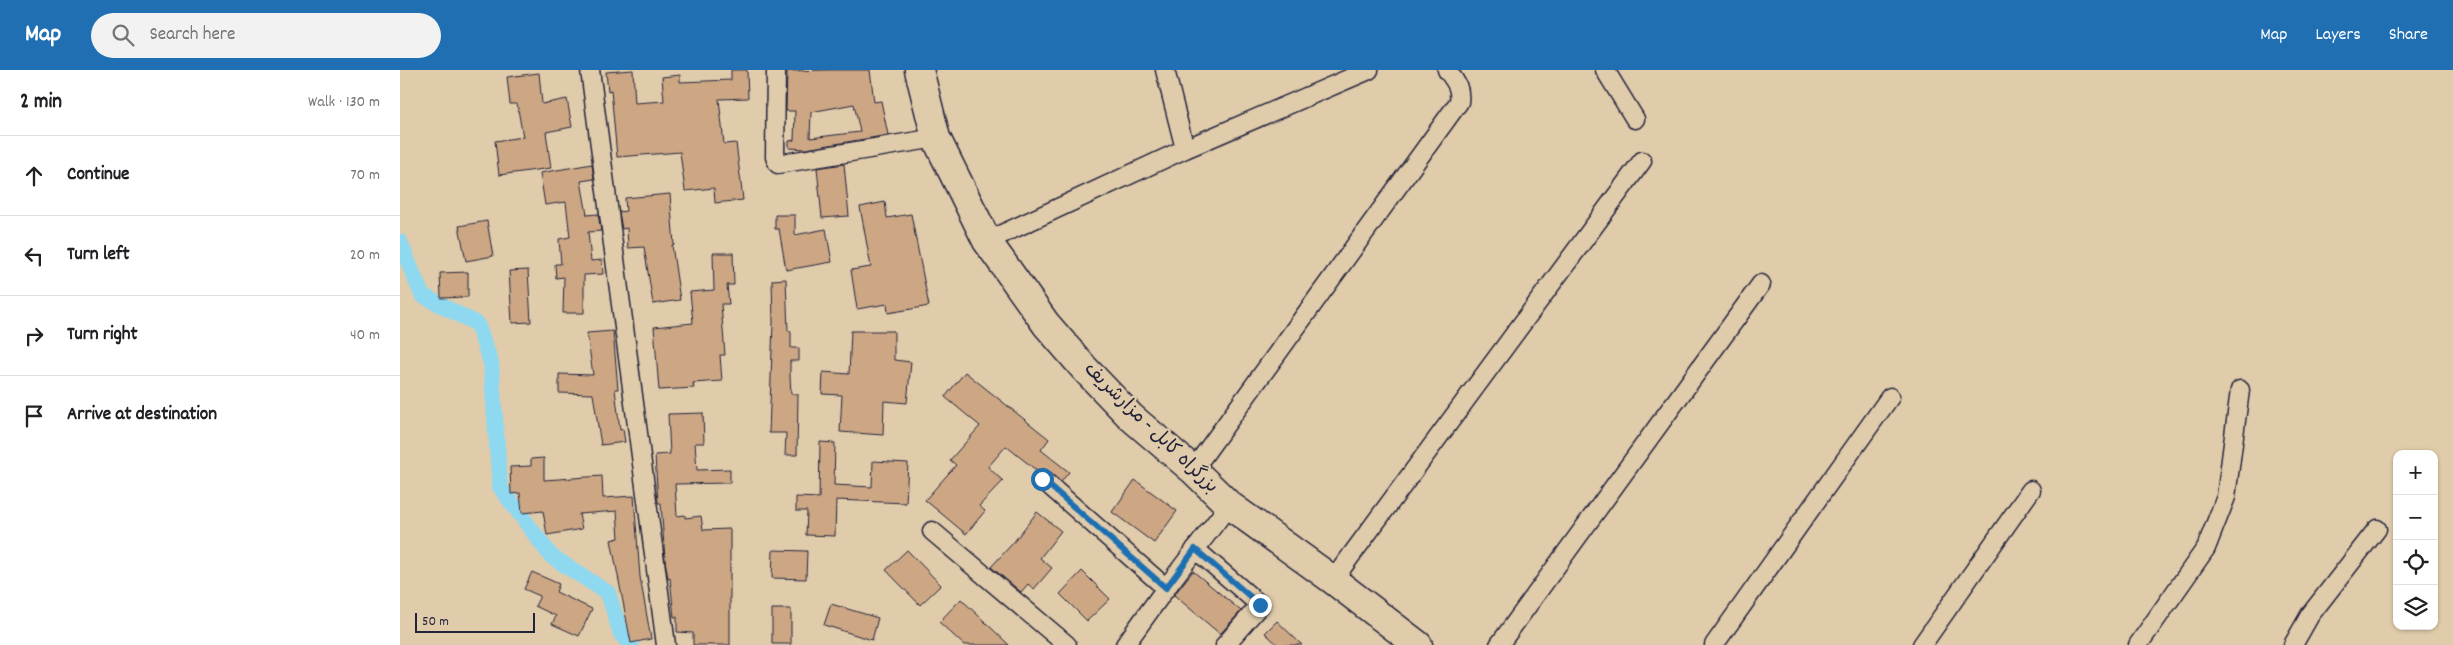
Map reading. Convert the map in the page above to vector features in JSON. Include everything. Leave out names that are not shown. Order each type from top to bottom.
[{"type":"highway","name":"بزرگراه کابل - مزارشریف","points":[[919,70],[936,138],[986,241],[1046,324],[1084,368],[1131,418],[1192,470],[1229,505],[1333,580],[1418,645]]},
{"type":"street","points":[[590,70],[666,645]]},
{"type":"street","points":[[776,70],[776,157],[778,164],[936,138]]},
{"type":"street","points":[[1165,70],[1184,149]]},
{"type":"street","points":[[986,241],[1184,149],[1369,70]]},
{"type":"street","points":[[1192,470],[1459,102],[1460,93],[1458,85],[1447,70]]},
{"type":"street","points":[[1604,70],[1635,119]]},
{"type":"street","points":[[1333,580],[1642,161]]},
{"type":"street","points":[[1499,645],[1761,284]]},
{"type":"street","points":[[2138,645],[2206,548],[2226,497],[2240,390]]},
{"type":"street","points":[[1714,645],[1890,398]]},
{"type":"street","points":[[1042,479],[1166,588]]},
{"type":"street","points":[[1922,645],[2031,490]]},
{"type":"street","points":[[1125,645],[1229,505]]},
{"type":"street","points":[[2293,645],[2310,614],[2377,529]]},
{"type":"street","points":[[932,530],[1067,645]]},
{"type":"street","points":[[1195,549],[1260,605],[1225,645]]},
{"type":"building","points":[[633,70],[635,103],[664,101],[662,77],[680,75],[680,82],[731,80],[731,70],[747,70],[748,98],[719,99],[724,144],[736,143],[743,200],[715,203],[714,188],[685,191],[680,152],[617,157],[611,90],[608,91],[606,72]]},
{"type":"building","points":[[870,70],[874,102],[881,101],[888,135],[806,149],[789,148],[789,141],[794,140],[795,111],[786,111],[787,71]],"holes":[[[854,104],[860,132],[810,138],[811,112]]]},
{"type":"building","points":[[539,73],[542,104],[567,99],[572,127],[546,132],[551,168],[499,175],[495,141],[523,137],[517,104],[510,104],[507,77]]},
{"type":"building","points":[[592,164],[594,179],[581,181],[587,215],[598,214],[601,231],[588,232],[591,261],[602,260],[603,274],[584,275],[584,313],[563,313],[564,277],[556,278],[555,264],[561,264],[559,239],[570,237],[566,202],[545,205],[540,173]]},
{"type":"building","points":[[844,164],[849,216],[822,218],[817,168]]},
{"type":"building","points":[[670,194],[674,245],[672,245],[680,300],[653,304],[644,247],[628,248],[627,228],[622,229],[619,212],[626,211],[625,198]]},
{"type":"building","points":[[885,202],[887,218],[911,214],[929,306],[888,313],[887,304],[857,309],[851,270],[871,267],[860,207]]},
{"type":"building","points":[[775,215],[795,215],[795,235],[826,229],[832,262],[786,270],[779,229],[775,229]]},
{"type":"building","points":[[487,221],[493,256],[466,261],[459,226]]},
{"type":"building","points":[[713,253],[733,253],[734,285],[727,285],[729,304],[721,304],[725,355],[720,355],[722,381],[693,383],[694,388],[659,390],[654,327],[693,323],[690,292],[714,290]]},
{"type":"building","points":[[528,270],[531,322],[512,323],[509,271]]},
{"type":"building","points":[[468,272],[468,297],[441,298],[440,273]]},
{"type":"building","points":[[786,279],[788,331],[791,331],[791,348],[799,348],[799,361],[790,361],[791,394],[798,394],[797,455],[785,455],[786,433],[769,433],[773,322],[772,280]]},
{"type":"building","points":[[613,331],[618,389],[615,389],[620,430],[623,429],[625,442],[601,445],[593,394],[559,393],[559,374],[593,375],[587,333]]},
{"type":"building","points":[[851,331],[894,331],[894,360],[911,362],[907,403],[884,401],[883,435],[840,432],[842,395],[822,394],[823,372],[849,374]]},
{"type":"building","points":[[965,372],[1049,439],[1041,450],[1069,472],[1061,482],[1045,469],[1036,470],[1006,446],[988,467],[1003,481],[979,506],[985,511],[966,534],[925,500],[956,465],[950,460],[980,426],[945,397]]},
{"type":"building","points":[[703,413],[704,443],[695,443],[697,470],[730,469],[730,483],[675,484],[677,516],[685,515],[685,518],[701,516],[703,530],[730,529],[730,645],[693,645],[693,633],[677,632],[677,617],[674,617],[670,578],[668,579],[665,560],[661,503],[658,503],[655,455],[670,454],[668,414]]},
{"type":"building","points":[[820,442],[835,443],[834,485],[872,487],[873,461],[908,463],[906,503],[836,500],[835,536],[806,535],[807,511],[796,511],[796,497],[819,498]]},
{"type":"building","points":[[544,458],[544,480],[602,476],[603,498],[634,496],[640,577],[651,639],[631,643],[611,540],[619,538],[617,511],[579,514],[582,529],[547,535],[543,511],[522,513],[520,493],[511,494],[510,467],[531,466],[531,459]]},
{"type":"building","points":[[1135,480],[1177,511],[1154,543],[1112,512]]},
{"type":"building","points":[[1037,512],[1061,531],[1040,558],[1052,568],[1034,589],[1028,584],[1021,592],[991,567]]},
{"type":"building","points":[[773,550],[807,551],[806,579],[772,578]]},
{"type":"building","points":[[907,550],[941,585],[920,605],[886,570]]},
{"type":"building","points":[[1082,571],[1110,599],[1087,621],[1060,594]]},
{"type":"building","points":[[1193,571],[1241,611],[1220,634],[1174,595]]},
{"type":"building","points":[[532,572],[559,584],[556,592],[592,609],[579,636],[552,624],[556,616],[535,606],[540,596],[524,589]]},
{"type":"building","points":[[961,599],[1009,645],[964,645],[939,622]]},
{"type":"building","points":[[831,604],[878,618],[872,640],[824,625]]},
{"type":"building","points":[[772,609],[791,609],[791,644],[772,644]]},
{"type":"building","points":[[1277,621],[1302,645],[1278,645],[1265,633]]},
{"type":"waterway","points":[[400,242],[422,295],[477,324],[491,363],[500,487],[551,556],[608,593],[621,634],[631,645]]},
{"type":"route","points":[[1042,479],[1166,588],[1195,549],[1260,605]]}]
